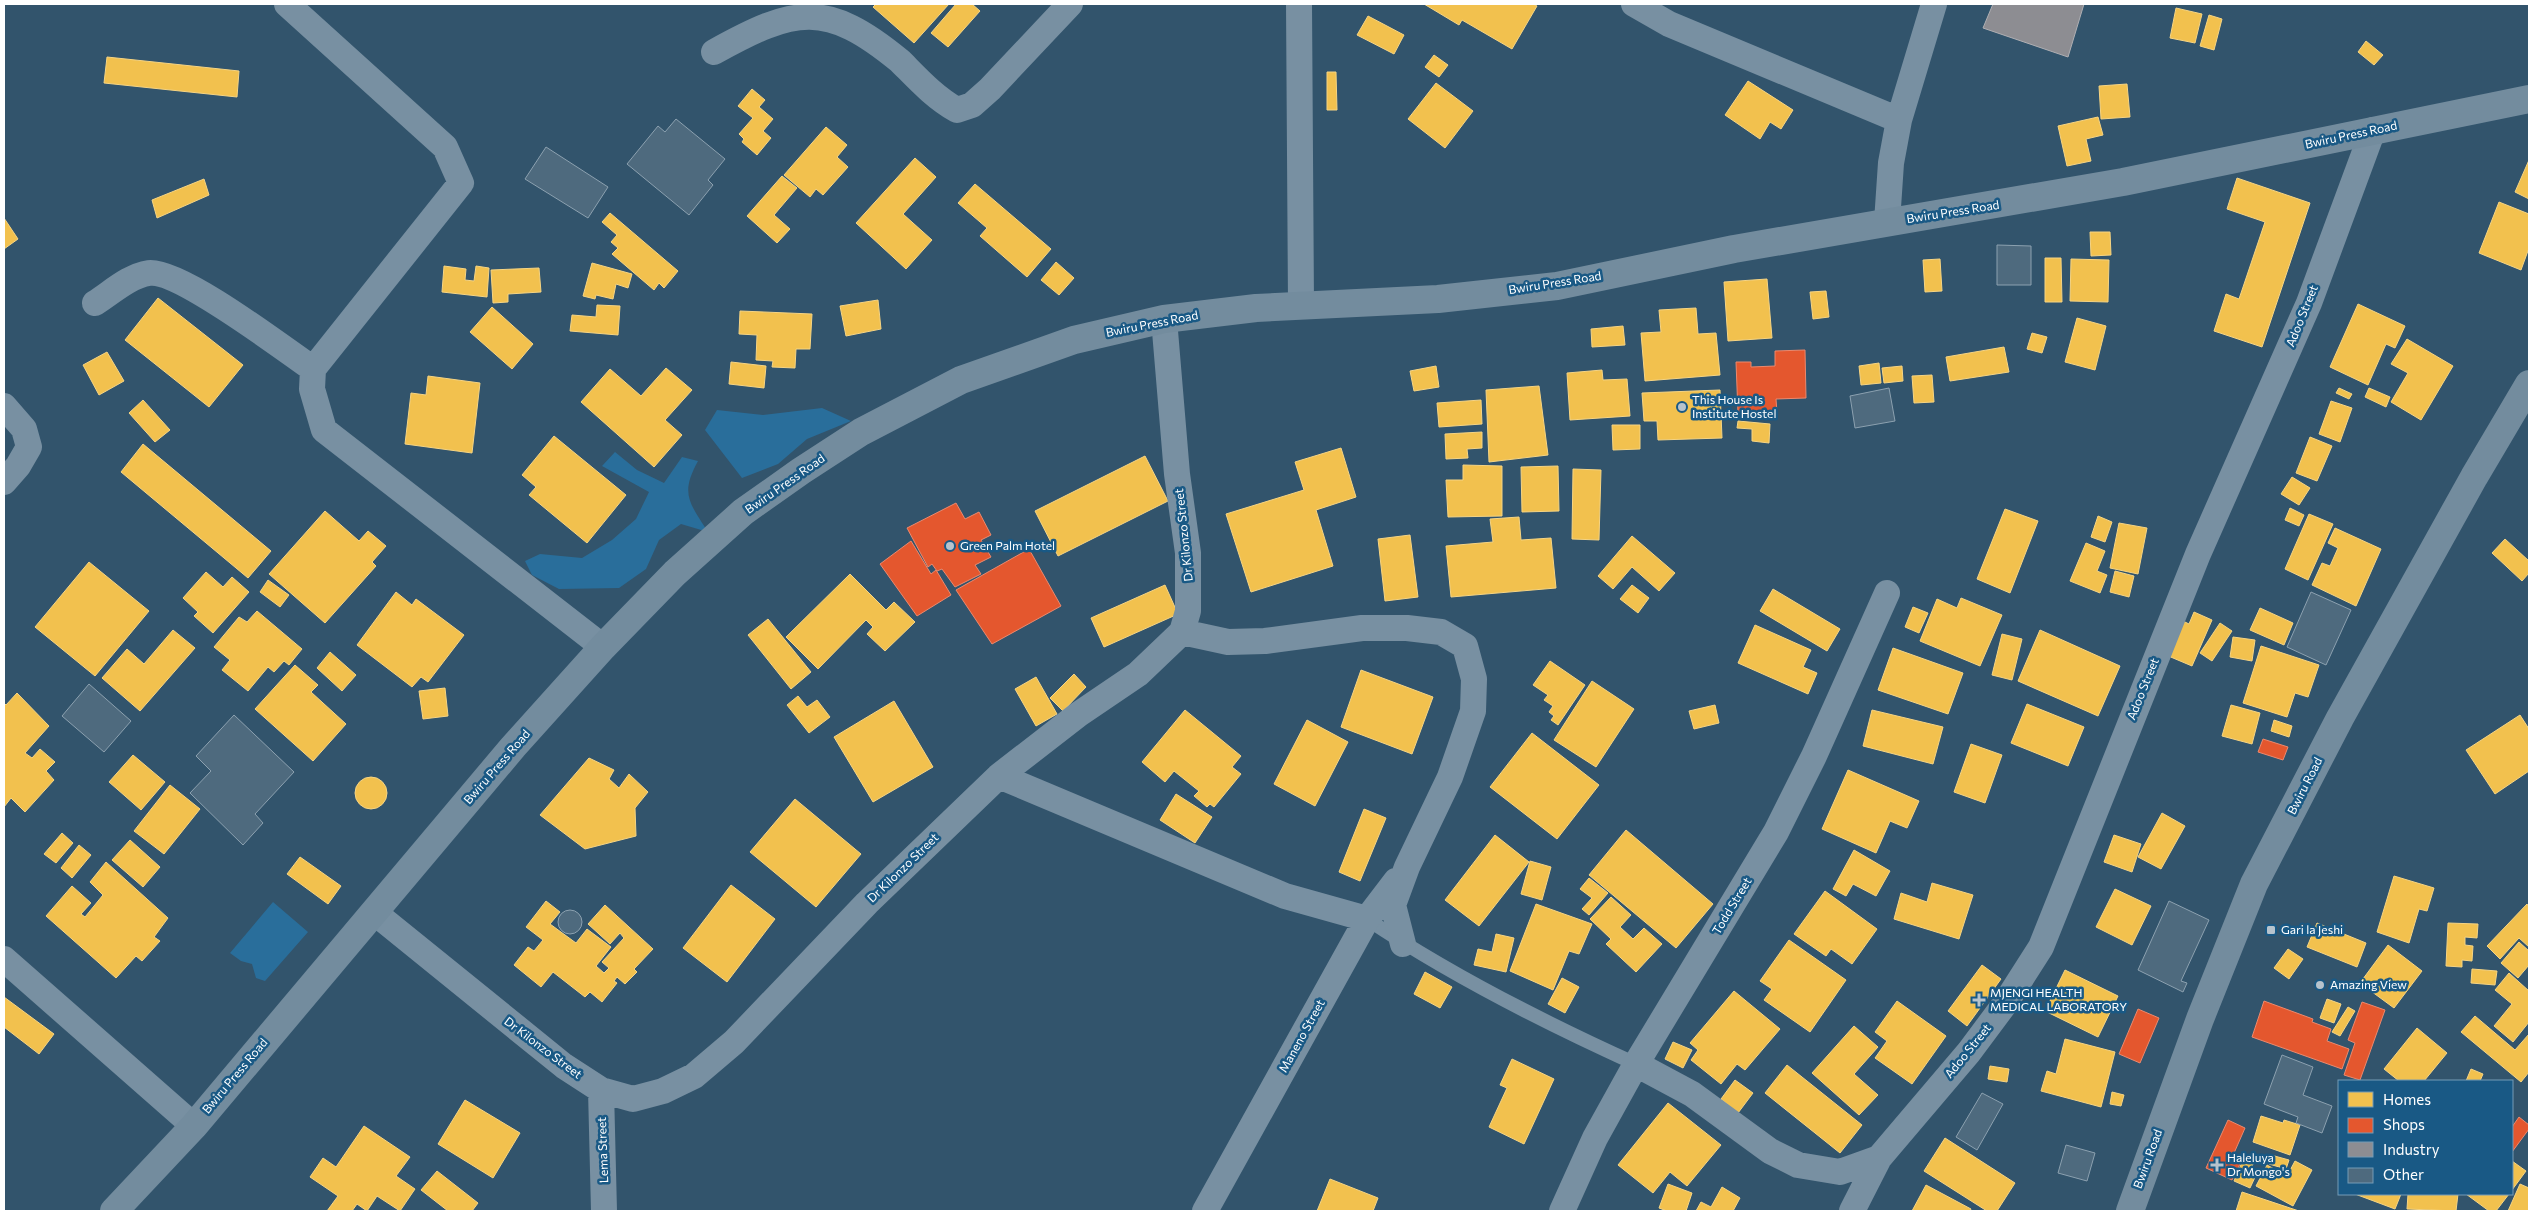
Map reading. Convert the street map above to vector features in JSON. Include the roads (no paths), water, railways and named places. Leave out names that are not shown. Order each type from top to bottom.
[{"type":"street","points":[[287,4],[445,147],[461,183],[313,369],[312,389],[324,430],[603,647]]},
{"type":"street","points":[[714,52],[767,22],[805,12],[837,15],[861,27],[898,59],[938,99],[957,110],[972,105],[990,90],[1070,4]]},
{"type":"street","points":[[1299,4],[1301,305]]},
{"type":"street","points":[[1634,4],[1669,24],[1899,120]]},
{"type":"street","points":[[1886,222],[1891,163],[1899,120],[1934,4]]},
{"type":"street","name":"Bwiru Press Road","points":[[114,1211],[194,1126],[513,747],[603,647],[675,573],[744,512],[861,432],[961,380],[1074,340],[1164,319],[1256,308],[1438,298],[1557,286],[1734,249],[2123,182],[2529,99]]},
{"type":"street","name":"Adoo Street","points":[[1852,1211],[1880,1158],[1969,1052],[2004,1005],[2041,947],[2198,554],[2309,303],[2373,130]]},
{"type":"street","points":[[95,303],[132,279],[149,273],[166,274],[213,301],[313,369]]},
{"type":"street","name":"Dr Kilonzo Street","points":[[375,913],[564,1066],[601,1090],[633,1099],[663,1091],[694,1076],[734,1042],[867,903],[999,776],[1079,714],[1138,674],[1182,632],[1188,610],[1188,553],[1177,474],[1164,319]]},
{"type":"street","name":"Bwiru Road","points":[[2130,1211],[2200,1019],[2254,884],[2340,718],[2474,477],[2529,384]]},
{"type":"street","points":[[4,406],[24,429],[29,447],[18,466],[4,482]]},
{"type":"street","name":"Todd Street","points":[[1562,1211],[1595,1138],[1636,1064],[1776,832],[1814,756],[1887,592]]},
{"type":"street","points":[[1182,632],[1228,642],[1265,641],[1362,628],[1407,628],[1441,632],[1465,646],[1474,679],[1473,711],[1450,777],[1407,867],[1393,905],[1403,944]]},
{"type":"street","points":[[999,776],[1285,896],[1367,920]]},
{"type":"street","name":"Maneno Street","points":[[1205,1211],[1367,920],[1407,867]]},
{"type":"street","points":[[4,959],[194,1126]]},
{"type":"street","points":[[1636,1064],[1692,1094],[1770,1151],[1798,1165],[1840,1172],[1880,1158]]},
{"type":"street","name":"Lema Street","points":[[601,1090],[604,1211]]},
{"type":"lane","points":[[1367,920],[1403,944],[1549,1024],[1636,1064]]},
{"type":"place","name":"This House Is Institute Hostel","points":[[1682,407]]},
{"type":"place","name":"Green Palm Hotel","points":[[950,546]]},
{"type":"place","name":"Gari la Jeshi","points":[[2271,930]]},
{"type":"place","name":"Amazing View","points":[[2320,985]]},
{"type":"place","name":"MJENGI HEALTH MEDICAL LABORATORY","points":[[1979,1000]]},
{"type":"place","name":"Haleluya Dr Mongo's","points":[[2217,1165]]}]
